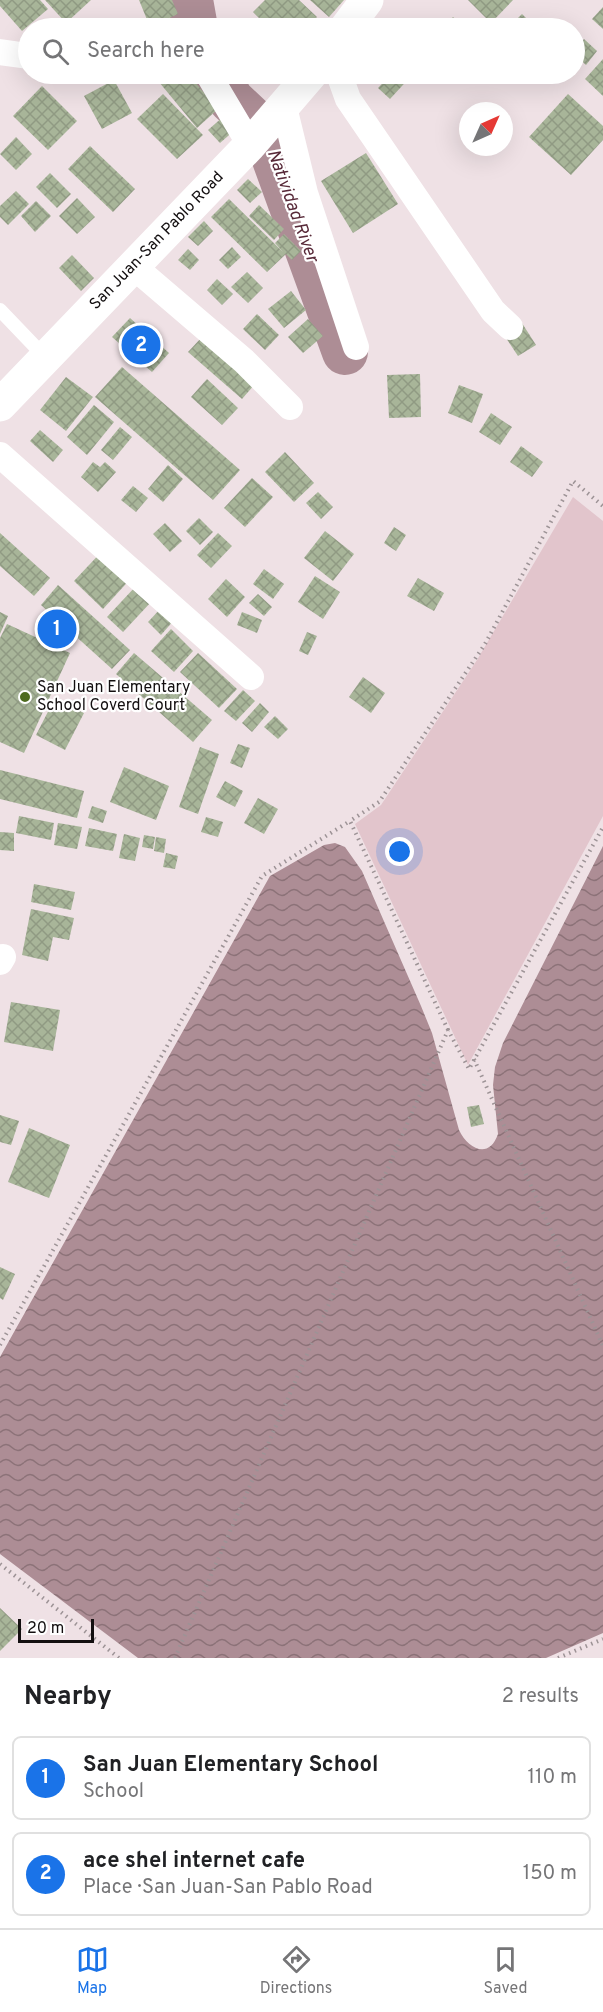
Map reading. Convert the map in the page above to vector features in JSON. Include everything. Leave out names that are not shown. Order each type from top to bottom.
[{"type":"street","points":[[354,18],[367,0]]},
{"type":"street","points":[[0,52],[18,55]]},
{"type":"street","points":[[219,84],[267,126],[305,193],[356,347]]},
{"type":"street","name":"San Juan-San Pablo Road","points":[[0,405],[267,126],[303,84]]},
{"type":"street","points":[[343,84],[348,99],[493,311],[510,327]]},
{"type":"street","points":[[133,266],[244,361],[290,406]]},
{"type":"street","points":[[0,455],[251,677]]},
{"type":"lane","points":[[0,310],[45,357]]},
{"type":"path","points":[[0,1345],[262,876],[379,802],[485,644],[573,481],[603,506]]},
{"type":"path","points":[[350,821],[448,1030],[469,1069],[603,827]]},
{"type":"path","points":[[175,1658],[448,1030]]},
{"type":"path","points":[[474,1059],[603,1346]]},
{"type":"path","points":[[0,1564],[119,1658]]},
{"type":"path","points":[[558,1658],[603,1639]]},
{"type":"shaded area","points":[[573,497],[603,521],[603,816],[468,1065],[355,824],[381,805],[477,660]]},
{"type":"water","points":[[335,843],[345,847],[362,871],[432,1033],[459,1130],[468,1142],[478,1149],[489,1147],[498,1134],[493,1085],[495,1067],[503,1043],[603,846],[603,1633],[546,1658],[138,1658],[0,1554],[0,1357],[270,876],[324,845]]},
{"type":"building","points":[[0,0],[40,0],[48,9],[37,18],[18,18],[18,26],[0,6]]},
{"type":"building","points":[[45,0],[91,0],[71,18],[61,18]]},
{"type":"building","points":[[139,0],[172,0],[178,14],[169,18],[146,18]]},
{"type":"building","points":[[265,0],[299,0],[317,17],[259,18],[253,12]]},
{"type":"building","points":[[310,0],[344,0],[329,17]]},
{"type":"building","points":[[468,0],[513,0],[496,18],[486,18]]},
{"type":"building","points":[[603,7],[603,29],[592,19]]},
{"type":"building","points":[[585,40],[597,51],[585,64]]},
{"type":"building","points":[[603,59],[603,96],[585,79]]},
{"type":"building","points":[[106,84],[116,84],[132,113],[102,129],[84,96]]},
{"type":"building","points":[[161,84],[197,84],[218,109],[197,128]]},
{"type":"building","points":[[382,84],[404,84],[390,99],[378,88]]},
{"type":"building","points":[[42,86],[77,121],[48,150],[13,116]]},
{"type":"building","points":[[163,94],[203,135],[177,159],[137,119]]},
{"type":"building","points":[[568,94],[603,126],[603,140],[571,175],[529,137]]},
{"type":"building","points":[[224,116],[236,129],[220,143],[208,130]]},
{"type":"building","points":[[16,137],[32,154],[16,170],[0,154]]},
{"type":"building","points":[[90,146],[135,189],[113,212],[68,169]]},
{"type":"building","points":[[366,153],[398,204],[353,233],[321,181]]},
{"type":"building","points":[[50,173],[71,194],[57,208],[36,187]]},
{"type":"building","points":[[248,179],[262,192],[250,203],[237,190]]},
{"type":"building","points":[[16,191],[29,204],[8,225],[0,217],[0,206]]},
{"type":"building","points":[[77,198],[95,217],[77,234],[59,216]]},
{"type":"building","points":[[229,199],[283,252],[275,243],[284,234],[301,251],[292,260],[286,254],[267,272],[211,217]]},
{"type":"building","points":[[36,201],[51,216],[35,232],[21,216]]},
{"type":"building","points":[[259,205],[284,229],[274,240],[249,216]]},
{"type":"building","points":[[204,221],[213,231],[198,246],[188,237]]},
{"type":"building","points":[[232,247],[241,257],[228,269],[219,260]]},
{"type":"building","points":[[188,249],[199,260],[190,270],[178,260]]},
{"type":"building","points":[[72,255],[94,278],[81,291],[59,268]]},
{"type":"building","points":[[247,272],[263,288],[248,303],[231,287]]},
{"type":"building","points":[[217,279],[233,294],[222,305],[207,290]]},
{"type":"building","points":[[291,291],[306,310],[284,328],[268,309]]},
{"type":"building","points":[[257,314],[279,335],[265,350],[243,329]]},
{"type":"building","points":[[130,318],[169,353],[152,372],[112,337]]},
{"type":"building","points":[[308,319],[323,336],[303,353],[288,337]]},
{"type":"building","points":[[520,320],[536,345],[518,356],[502,332]]},
{"type":"building","points":[[202,337],[255,384],[242,399],[188,352]]},
{"type":"building","points":[[122,367],[240,470],[213,500],[95,397]]},
{"type":"building","points":[[420,374],[421,417],[389,418],[387,375]]},
{"type":"building","points":[[66,377],[93,397],[66,431],[40,410]]},
{"type":"building","points":[[207,379],[238,408],[222,425],[191,397]]},
{"type":"building","points":[[459,385],[483,394],[472,423],[448,413]]},
{"type":"building","points":[[94,405],[114,422],[87,455],[67,437]]},
{"type":"building","points":[[491,413],[512,427],[500,445],[479,432]]},
{"type":"building","points":[[120,427],[132,437],[113,460],[101,450]]},
{"type":"building","points":[[40,430],[63,450],[53,462],[30,441]]},
{"type":"building","points":[[521,446],[543,462],[532,477],[510,462]]},
{"type":"building","points":[[285,452],[314,483],[294,502],[265,472]]},
{"type":"building","points":[[93,462],[100,467],[105,462],[116,472],[98,492],[81,477]]},
{"type":"building","points":[[168,465],[183,479],[163,502],[148,489]]},
{"type":"building","points":[[252,478],[273,497],[245,527],[224,508]]},
{"type":"building","points":[[133,486],[148,498],[136,512],[121,500]]},
{"type":"building","points":[[318,492],[333,507],[321,519],[306,503]]},
{"type":"building","points":[[199,518],[213,532],[200,545],[186,531]]},
{"type":"building","points":[[165,523],[182,541],[170,552],[153,534]]},
{"type":"building","points":[[394,527],[406,535],[396,551],[384,543]]},
{"type":"building","points":[[325,531],[354,554],[333,581],[304,558]]},
{"type":"building","points":[[0,533],[50,578],[34,596],[0,566]]},
{"type":"building","points":[[218,533],[232,546],[211,568],[197,555]]},
{"type":"building","points":[[105,548],[134,575],[103,609],[74,581]]},
{"type":"building","points":[[264,569],[284,584],[273,599],[253,584]]},
{"type":"building","points":[[315,576],[340,592],[323,619],[298,602]]},
{"type":"building","points":[[418,578],[444,593],[434,611],[407,596]]},
{"type":"building","points":[[226,579],[245,597],[227,617],[208,599]]},
{"type":"building","points":[[58,585],[130,650],[112,669],[41,605]]},
{"type":"building","points":[[136,586],[152,601],[123,632],[107,617]]},
{"type":"building","points":[[258,594],[272,607],[264,616],[249,603]]},
{"type":"building","points":[[162,607],[175,619],[161,635],[148,622]]},
{"type":"building","points":[[0,612],[8,616],[0,634]]},
{"type":"building","points":[[242,612],[262,620],[257,633],[237,625]]},
{"type":"building","name":"San Juan Elementary School Coverd Court","points":[[7,624],[70,653],[24,753],[0,742],[0,638]]},
{"type":"building","points":[[171,629],[193,651],[174,672],[151,651]]},
{"type":"building","points":[[307,632],[317,636],[308,655],[299,651]]},
{"type":"building","points":[[134,653],[212,720],[193,742],[116,674]]},
{"type":"building","points":[[198,653],[237,689],[219,708],[180,672]]},
{"type":"building","points":[[363,677],[385,693],[371,713],[349,697]]},
{"type":"building","points":[[243,690],[255,701],[236,721],[224,711]]},
{"type":"building","points":[[55,698],[84,713],[65,750],[36,735]]},
{"type":"building","points":[[260,703],[269,712],[252,732],[242,723]]},
{"type":"building","points":[[275,716],[288,729],[278,739],[264,727]]},
{"type":"building","points":[[238,744],[250,748],[242,768],[230,763]]},
{"type":"building","points":[[200,747],[219,754],[198,814],[179,807]]},
{"type":"building","points":[[124,767],[169,786],[156,820],[110,802]]},
{"type":"building","points":[[0,770],[84,791],[77,818],[0,799]]},
{"type":"building","points":[[225,781],[243,791],[235,807],[216,797]]},
{"type":"building","points":[[258,798],[278,809],[264,834],[244,823]]},
{"type":"building","points":[[92,806],[107,811],[103,823],[88,818]]},
{"type":"building","points":[[19,816],[54,823],[51,840],[16,833]]},
{"type":"building","points":[[206,817],[223,822],[218,837],[201,832]]},
{"type":"building","points":[[58,823],[82,827],[77,849],[54,845]]},
{"type":"building","points":[[89,828],[117,834],[113,851],[85,846]]},
{"type":"building","points":[[0,832],[14,833],[14,851],[0,850]]},
{"type":"building","points":[[124,834],[140,838],[135,861],[119,858]]},
{"type":"building","points":[[144,835],[155,837],[153,849],[142,847]]},
{"type":"building","points":[[156,837],[166,839],[164,853],[154,851]]},
{"type":"building","points":[[166,853],[178,856],[175,869],[163,867]]},
{"type":"building","points":[[34,884],[75,892],[71,910],[31,902]]},
{"type":"building","points":[[31,909],[74,918],[69,940],[53,937],[48,961],[22,955]]},
{"type":"building","points":[[11,1002],[60,1010],[53,1051],[4,1042]]},
{"type":"building","points":[[479,1105],[484,1124],[471,1127],[467,1107]]},
{"type":"building","points":[[0,1115],[19,1121],[11,1145],[0,1142]]},
{"type":"building","points":[[29,1128],[70,1145],[49,1198],[8,1182]]},
{"type":"building","points":[[0,1267],[15,1274],[3,1300],[0,1298]]},
{"type":"building","points":[[0,1608],[22,1629],[0,1651]]},
{"type":"waterway","name":"Natividad River","points":[[190,0],[193,18]]},
{"type":"waterway","name":"Natividad River","points":[[222,84],[231,100],[265,132],[345,352]]},
{"type":"place","name":"ace shel internet cafe","points":[[141,345]]},
{"type":"place","name":"San Juan Elementary School","points":[[57,629]]},
{"type":"place","name":"San Juan Elementary School Coverd Court","points":[[25,697]]}]
